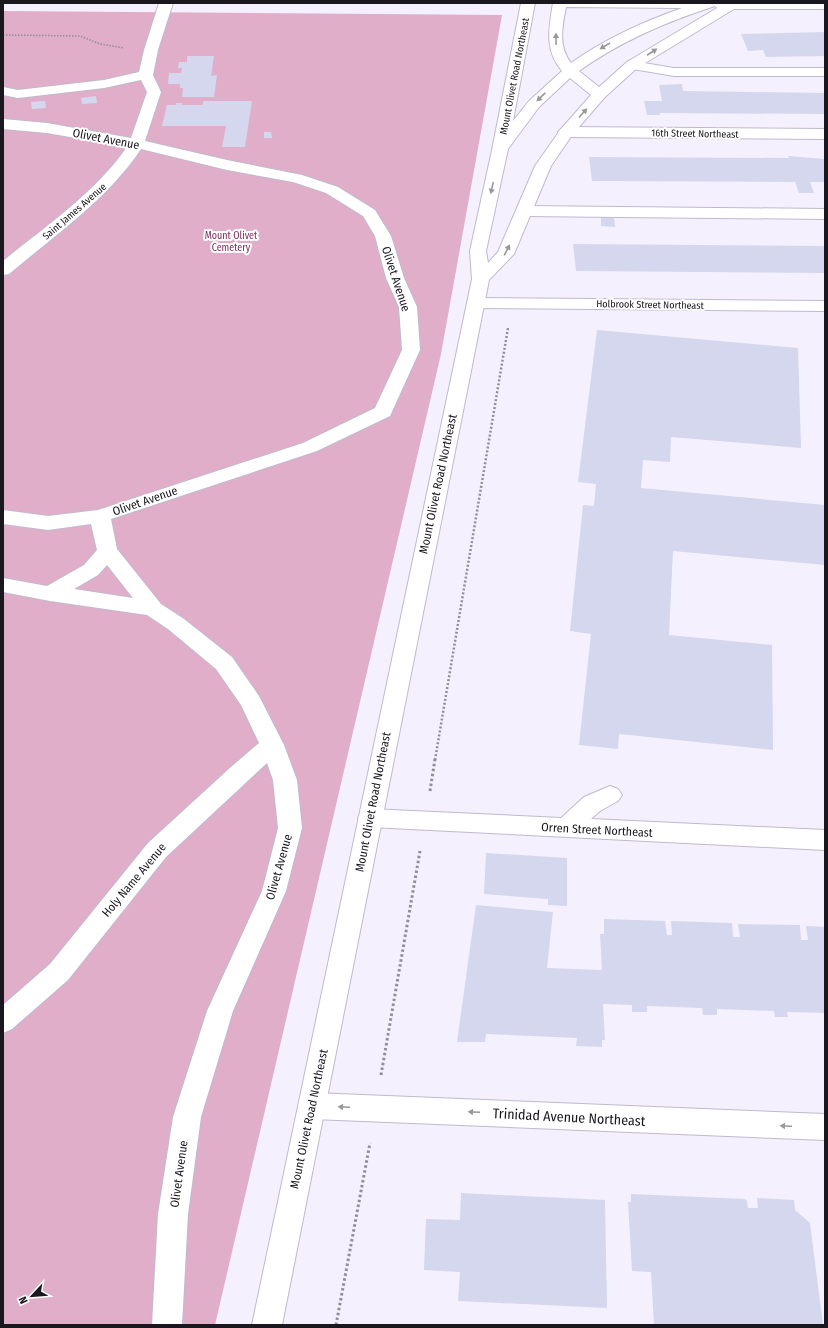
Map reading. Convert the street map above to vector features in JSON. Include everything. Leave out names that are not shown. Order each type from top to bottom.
[{"type":"main road","points":[[3,98],[18,94],[104,84],[146,76],[151,50],[166,3]]},
{"type":"main road","name":"Mount Olivet Road Northeast","points":[[267,1325],[481,279],[478,251],[500,150],[528,3]]},
{"type":"main road","points":[[560,3],[555,40],[558,56],[570,71],[600,94]]},
{"type":"main road","points":[[566,3],[825,5]]},
{"type":"main road","name":"Mount Olivet Road Northeast","points":[[500,150],[533,105],[570,71],[593,54],[623,36],[657,21],[708,4]]},
{"type":"main road","points":[[481,279],[506,254],[543,166],[566,132],[600,94],[632,65],[733,4]]},
{"type":"main road","points":[[632,65],[674,72],[825,72]]},
{"type":"main road","name":"Saint James Avenue","points":[[3,270],[102,188],[124,163],[137,144],[154,92],[146,76]]},
{"type":"main road","points":[[3,91],[18,94]]},
{"type":"main road","name":"Olivet Avenue","points":[[3,124],[47,128],[137,144],[228,165],[296,178],[332,190],[369,213],[383,236],[395,278],[408,307],[411,350],[383,412],[310,447],[100,516],[107,551],[154,609],[176,624],[224,663],[251,702],[272,745],[285,780],[290,828],[274,891],[220,1011],[187,1116],[173,1214],[167,1325]]},
{"type":"main road","name":"16th Street Northeast","points":[[566,132],[825,134]]},
{"type":"main road","points":[[524,211],[825,214]]},
{"type":"main road","name":"Holbrook Street Northeast","points":[[476,303],[825,306]]},
{"type":"main road","points":[[3,517],[48,523],[100,516]]},
{"type":"main road","points":[[50,594],[92,570],[107,551]]},
{"type":"main road","points":[[3,585],[50,594],[154,609]]},
{"type":"main road","name":"Holy Name Avenue","points":[[3,1021],[59,972],[157,850],[239,773],[272,745]]},
{"type":"main road","points":[[566,828],[592,804],[610,796]]},
{"type":"main road","name":"Orren Street Northeast","points":[[370,818],[425,822],[825,840]]},
{"type":"main road","name":"Trinidad Avenue Northeast","points":[[313,1106],[825,1127]]},
{"type":"path","points":[[3,35],[80,36],[115,48],[151,50]]},
{"type":"path","points":[[336,1325],[376,1108],[512,303]]},
{"type":"green space","name":"Mount Olivet Cemetery","points":[[3,11],[502,15],[441,354],[215,1325],[3,1325]]},
{"type":"building","points":[[825,32],[825,56],[766,57],[763,50],[748,51],[741,34]]},
{"type":"building","points":[[187,56],[214,56],[211,76],[217,75],[214,97],[182,97],[183,88],[180,88],[180,84],[168,84],[169,73],[181,73],[182,68],[178,68],[179,62],[187,62]]},
{"type":"building","points":[[682,84],[683,91],[825,93],[825,114],[660,113],[660,115],[647,115],[644,101],[662,101],[659,85]]},
{"type":"building","points":[[96,96],[97,103],[82,104],[81,98]]},
{"type":"building","points":[[45,101],[46,108],[32,109],[31,102]]},
{"type":"building","points":[[203,101],[252,101],[245,147],[222,147],[226,126],[162,126],[167,105],[182,103],[182,105],[203,105]]},
{"type":"building","points":[[264,132],[271,132],[272,138],[264,138]]},
{"type":"building","points":[[788,156],[825,159],[825,182],[810,182],[814,193],[799,193],[795,182],[592,181],[589,157],[789,158]]},
{"type":"building","points":[[601,218],[614,218],[615,227],[601,226]]},
{"type":"building","points":[[573,244],[825,246],[825,273],[576,271]]},
{"type":"building","points":[[597,330],[798,348],[801,448],[671,437],[670,462],[643,460],[641,488],[825,505],[825,565],[673,551],[669,635],[772,645],[773,750],[619,734],[618,749],[579,745],[591,634],[570,631],[583,505],[594,506],[596,484],[578,482]]},
{"type":"building","points":[[486,853],[567,858],[567,906],[548,905],[548,899],[484,894]]},
{"type":"building","points":[[476,905],[553,912],[547,968],[602,970],[600,934],[604,934],[604,919],[665,921],[667,935],[672,935],[671,921],[732,923],[733,937],[740,937],[738,924],[800,925],[801,940],[808,940],[806,926],[825,927],[825,1013],[787,1012],[788,1017],[775,1017],[774,1011],[717,1009],[717,1015],[703,1015],[702,1008],[647,1006],[647,1012],[632,1012],[632,1005],[603,1004],[605,1040],[602,1040],[602,1047],[576,1046],[577,1038],[486,1034],[485,1042],[457,1042]]},
{"type":"building","points":[[461,1193],[605,1200],[607,1308],[458,1301],[460,1272],[424,1270],[426,1219],[460,1220]]},
{"type":"building","points":[[631,1194],[745,1199],[747,1201],[748,1208],[758,1208],[757,1198],[794,1200],[795,1210],[810,1223],[823,1325],[654,1325],[651,1272],[632,1271],[628,1202],[631,1202]]}]
